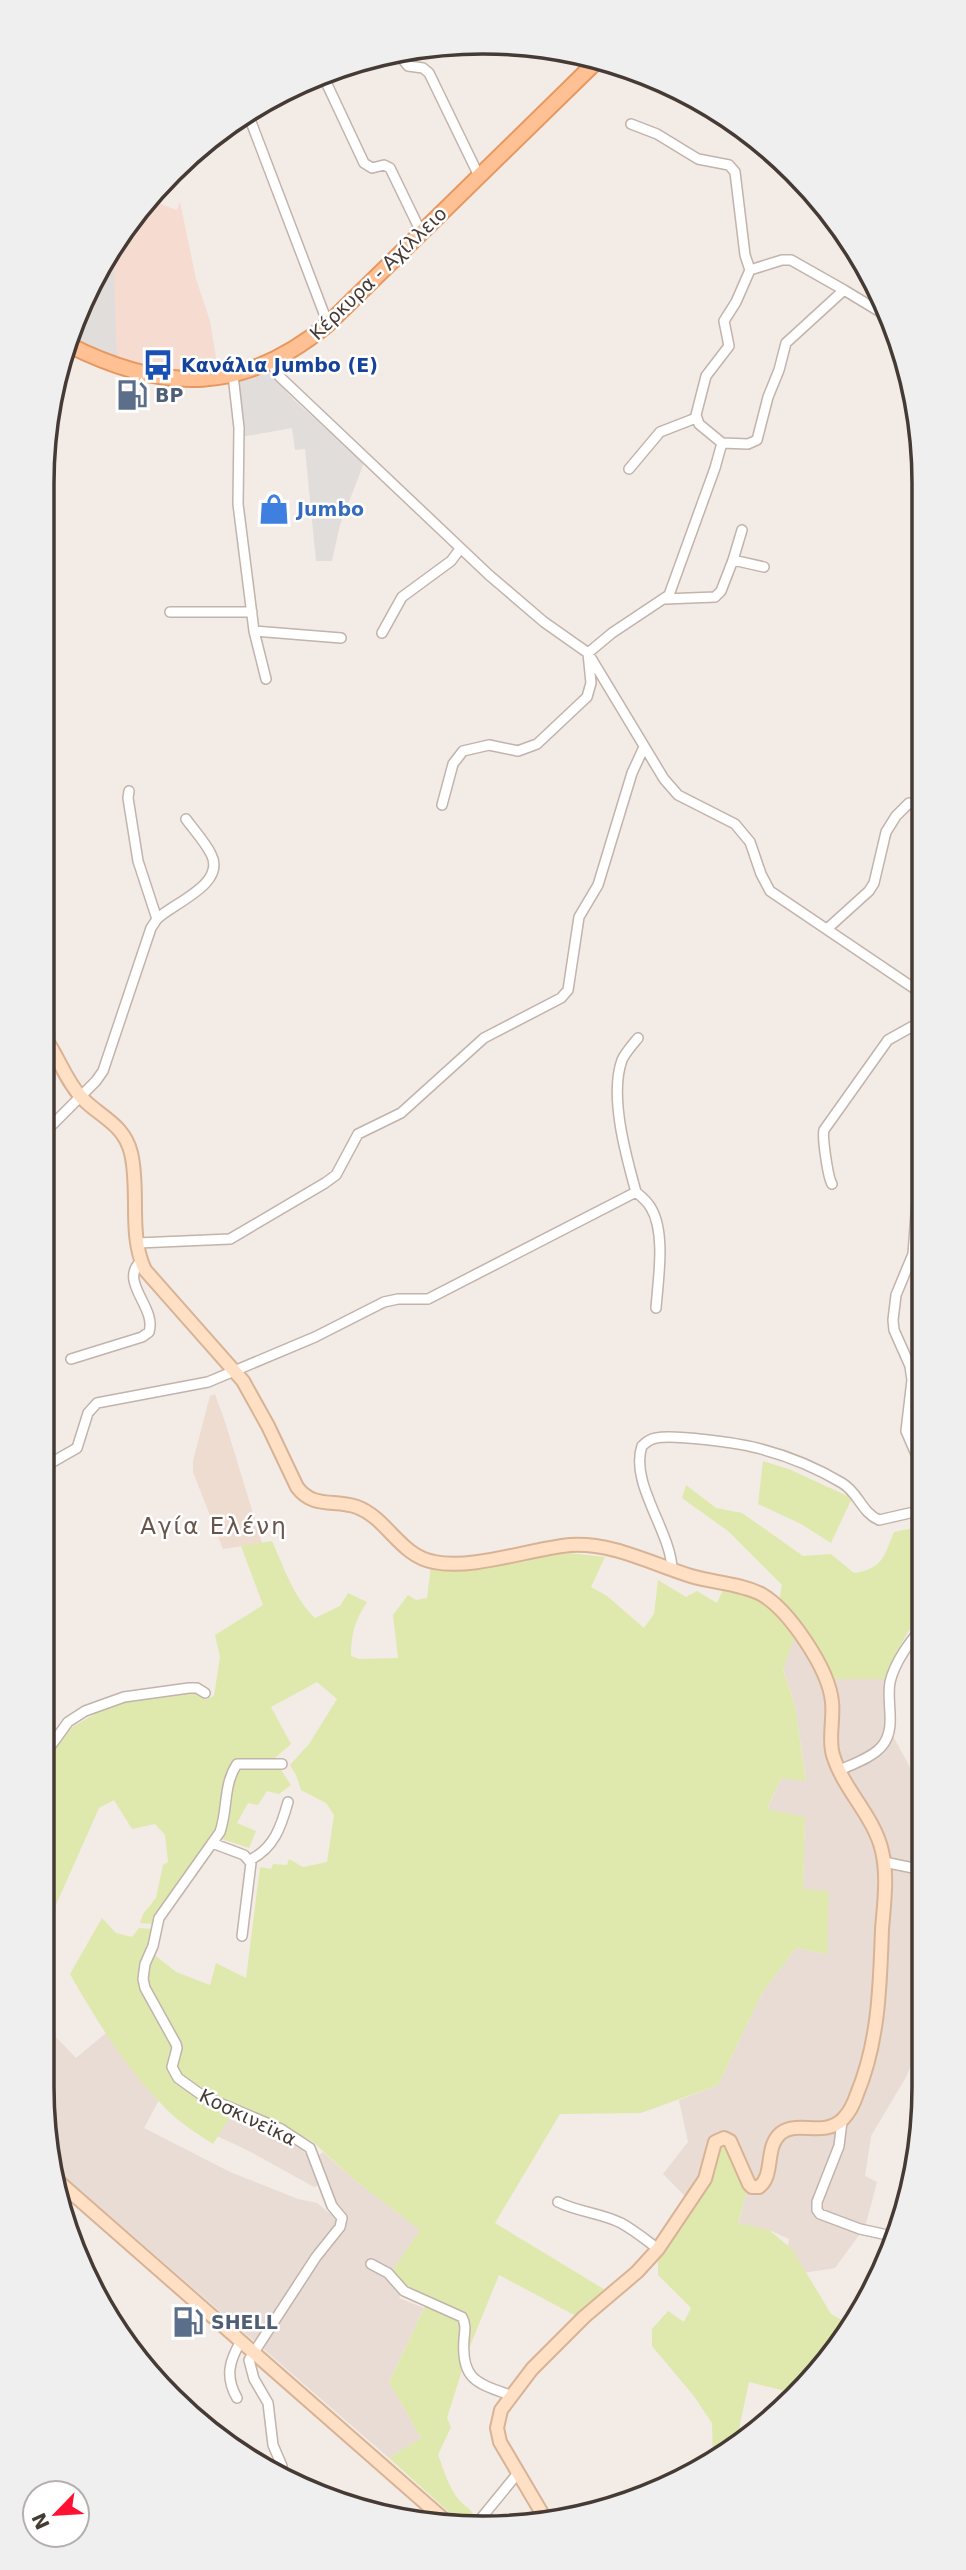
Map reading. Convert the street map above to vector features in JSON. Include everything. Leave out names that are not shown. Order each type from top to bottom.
[{"type":"main road","name":"Κέρκυρα - Αχίλλειο","points":[[76,348],[112,365],[139,373],[198,378],[233,375],[271,363],[295,350],[328,324],[589,68]]},
{"type":"street","points":[[404,61],[408,66],[427,71],[479,176]]},
{"type":"street","points":[[327,84],[364,163],[372,168],[384,165],[390,168],[421,232]]},
{"type":"street","points":[[251,123],[328,324]]},
{"type":"street","points":[[631,124],[657,134],[698,159],[726,164],[734,169],[745,255],[750,270],[724,321],[729,346],[706,376],[696,418],[699,424],[722,443],[748,444],[758,440],[768,397],[786,343],[844,290]]},
{"type":"street","points":[[750,270],[782,260],[791,260],[875,308]]},
{"type":"street","points":[[271,363],[280,377],[460,549],[544,622],[589,653],[664,779],[678,795],[735,824],[750,842],[770,891],[912,986]]},
{"type":"street","points":[[233,375],[239,428],[238,504],[254,631],[266,679]]},
{"type":"street","points":[[629,469],[658,434],[696,418]]},
{"type":"street","points":[[589,653],[612,633],[669,595],[722,443]]},
{"type":"street","points":[[665,599],[715,597],[733,560],[742,530]]},
{"type":"street","points":[[382,633],[401,597],[452,561],[460,549]]},
{"type":"street","points":[[733,560],[764,567]]},
{"type":"street","points":[[170,612],[252,612]]},
{"type":"street","points":[[254,631],[341,638]]},
{"type":"street","points":[[442,805],[453,764],[463,751],[489,746],[513,751],[528,749],[555,730],[584,702],[591,683],[589,653]]},
{"type":"street","points":[[138,1243],[230,1239],[244,1232],[335,1175],[358,1134],[401,1113],[484,1038],[561,998],[568,990],[579,917],[598,885],[632,773],[644,747]]},
{"type":"street","points":[[129,791],[138,861],[156,919]]},
{"type":"street","points":[[827,929],[869,891],[874,883],[886,832],[894,818],[909,803]]},
{"type":"street","points":[[54,1123],[96,1081],[107,1062],[156,919],[205,884],[214,869],[210,852],[186,819]]},
{"type":"street","points":[[832,1184],[822,1136],[824,1130],[888,1040],[912,1027]]},
{"type":"street","points":[[638,1038],[622,1060],[618,1087],[619,1120],[636,1192],[651,1209],[656,1221],[660,1258],[656,1308]]},
{"type":"street","points":[[54,1056],[80,1096],[117,1126],[126,1137],[133,1166],[141,1261],[154,1282],[235,1371],[255,1402],[297,1487],[304,1495],[315,1502],[344,1504],[362,1509],[394,1539],[421,1558],[438,1563],[462,1563],[580,1545],[610,1549],[672,1570],[749,1589],[781,1610],[802,1639],[829,1686],[832,1714],[831,1749],[876,1835],[884,1862],[883,1929],[876,2033],[866,2072],[851,2109],[842,2121],[825,2129],[791,2129],[780,2134],[768,2157],[766,2179],[756,2188],[749,2184],[730,2141],[718,2139],[713,2145],[705,2179],[657,2249],[637,2272],[548,2352],[510,2395],[501,2410],[497,2428],[503,2448],[541,2512]]},
{"type":"street","points":[[54,1461],[77,1448],[88,1413],[97,1402],[189,1387],[316,1337],[384,1302],[398,1299],[418,1300],[440,1294],[636,1192]]},
{"type":"street","points":[[912,1259],[896,1295],[893,1320],[912,1380],[907,1434],[912,1445]]},
{"type":"street","points":[[71,1359],[149,1332],[150,1320],[132,1276],[134,1267],[141,1261]]},
{"type":"street","points":[[672,1570],[670,1548],[650,1506],[641,1467],[641,1449],[656,1438],[674,1437],[749,1446],[775,1454],[842,1483],[856,1494],[867,1513],[879,1520],[912,1512]]},
{"type":"street","points":[[840,1770],[878,1750],[884,1743],[890,1729],[891,1679],[912,1640]]},
{"type":"street","points":[[54,1741],[68,1721],[95,1707],[124,1697],[189,1688],[197,1688],[205,1693]]},
{"type":"street","name":"Κοσκινεϊκα","points":[[253,2351],[342,2222],[332,2206],[310,2148],[281,2129],[203,2096],[173,2072],[176,2043],[145,1989],[143,1979],[159,1918],[220,1832],[226,1816],[229,1776],[237,1764],[282,1764]]},
{"type":"street","points":[[250,1860],[269,1847],[281,1824],[288,1802]]},
{"type":"street","points":[[212,1843],[244,1855],[250,1860],[251,1871],[242,1936]]},
{"type":"street","points":[[884,1862],[912,1868]]},
{"type":"street","points":[[842,2121],[842,2137],[817,2202],[817,2210],[820,2214],[860,2229],[885,2235]]},
{"type":"street","points":[[67,2190],[437,2513]]},
{"type":"street","points":[[558,2202],[577,2211],[593,2213],[620,2223],[657,2249]]},
{"type":"street","points":[[371,2264],[388,2273],[404,2291],[462,2317],[465,2327],[463,2354],[466,2370],[486,2386],[510,2395]]},
{"type":"street","points":[[237,2398],[229,2367],[241,2341]]},
{"type":"street","points":[[253,2351],[251,2370],[268,2403],[273,2445],[282,2465]]},
{"type":"street","points":[[483,2516],[518,2473]]},
{"type":"shaded area","points":[[180,202],[196,279],[210,321],[218,370],[170,371],[118,360],[78,342],[87,319],[98,293],[143,222],[158,203],[177,210]]},
{"type":"shaded area","points":[[114,265],[116,340],[118,360],[78,342],[98,293]]},
{"type":"shaded area","points":[[270,373],[295,401],[364,463],[340,525],[332,561],[316,561],[305,449],[295,450],[292,428],[241,437],[236,382]]},
{"type":"shaded area","points":[[215,1394],[262,1543],[223,1549],[193,1472],[193,1461],[210,1396]]},
{"type":"shaded area","points":[[802,1633],[831,1679],[894,1679],[894,1738],[912,1771],[912,2063],[871,2136],[865,2176],[877,2182],[865,2227],[835,2268],[784,2276],[789,2239],[769,2230],[738,2224],[749,2184],[691,2202],[663,2174],[688,2142],[679,2100],[718,2085],[762,1993],[796,1948],[827,1954],[803,1889],[805,1817],[767,1810],[781,1778],[806,1780],[795,1706],[783,1668],[794,1638]]},
{"type":"shaded area","points":[[106,2033],[159,2100],[144,2128],[230,2172],[298,2199],[317,2203],[329,2213],[337,2213],[334,2196],[326,2182],[314,2187],[217,2136],[233,2112],[294,2140],[308,2157],[317,2157],[323,2152],[420,2230],[396,2265],[405,2288],[399,2298],[424,2308],[389,2382],[421,2438],[389,2458],[63,2175],[55,2115],[54,2035],[76,2058]]},
{"type":"green space","points":[[763,1461],[791,1470],[852,1498],[831,1543],[801,1524],[758,1504]]},
{"type":"green space","points":[[686,1485],[716,1508],[742,1513],[803,1556],[831,1554],[854,1573],[877,1565],[894,1532],[912,1528],[912,1631],[909,1630],[895,1655],[886,1679],[831,1679],[779,1601],[782,1585],[728,1531],[682,1498]]},
{"type":"green space","points":[[272,1541],[295,1592],[315,1618],[340,1606],[348,1593],[367,1602],[354,1628],[352,1641],[351,1656],[359,1659],[398,1658],[393,1615],[408,1595],[416,1600],[427,1598],[431,1566],[569,1553],[605,1557],[591,1587],[607,1596],[644,1628],[654,1614],[658,1580],[686,1597],[697,1591],[717,1603],[723,1590],[748,1597],[771,1610],[794,1638],[783,1669],[795,1706],[806,1781],[781,1778],[767,1809],[805,1817],[803,1889],[829,1891],[827,1954],[796,1948],[762,1993],[718,2085],[641,2113],[560,2114],[495,2223],[607,2291],[578,2317],[499,2275],[468,2351],[447,2418],[451,2427],[438,2455],[453,2492],[472,2516],[452,2515],[389,2458],[421,2438],[389,2382],[429,2298],[405,2288],[393,2273],[420,2230],[352,2178],[312,2141],[238,2105],[213,2144],[186,2126],[145,2087],[131,2069],[70,1974],[102,1918],[116,1933],[132,1937],[139,1928],[152,1929],[147,1949],[176,1972],[210,1985],[216,1963],[246,1978],[260,1867],[271,1869],[273,1864],[287,1865],[289,1859],[303,1867],[327,1862],[334,1815],[326,1803],[301,1790],[290,1765],[309,1744],[337,1699],[317,1682],[271,1707],[291,1744],[274,1759],[291,1785],[279,1794],[267,1791],[258,1805],[248,1803],[237,1823],[256,1831],[249,1848],[213,1836],[152,1924],[140,1923],[143,1914],[156,1898],[163,1865],[168,1862],[165,1835],[155,1824],[132,1829],[114,1800],[99,1808],[54,1906],[54,1750],[71,1728],[109,1705],[196,1691],[205,1700],[214,1696],[220,1657],[215,1635],[263,1605],[241,1546]]},
{"type":"green space","points":[[724,2138],[749,2184],[738,2223],[769,2230],[792,2249],[831,2314],[842,2320],[823,2348],[785,2391],[749,2382],[740,2430],[713,2448],[712,2423],[693,2395],[652,2346],[652,2329],[668,2311],[684,2322],[691,2308],[658,2275],[658,2249]]},
{"type":"place","name":"Κανάλια Jumbo (E)","points":[[158,365]]},
{"type":"place","name":"BP","points":[[132,395]]},
{"type":"place","name":"Jumbo","points":[[274,509]]},
{"type":"place","name":"SHELL","points":[[188,2322]]},
{"type":"district","name":"Αγία Ελένη","points":[[214,1526]]}]
